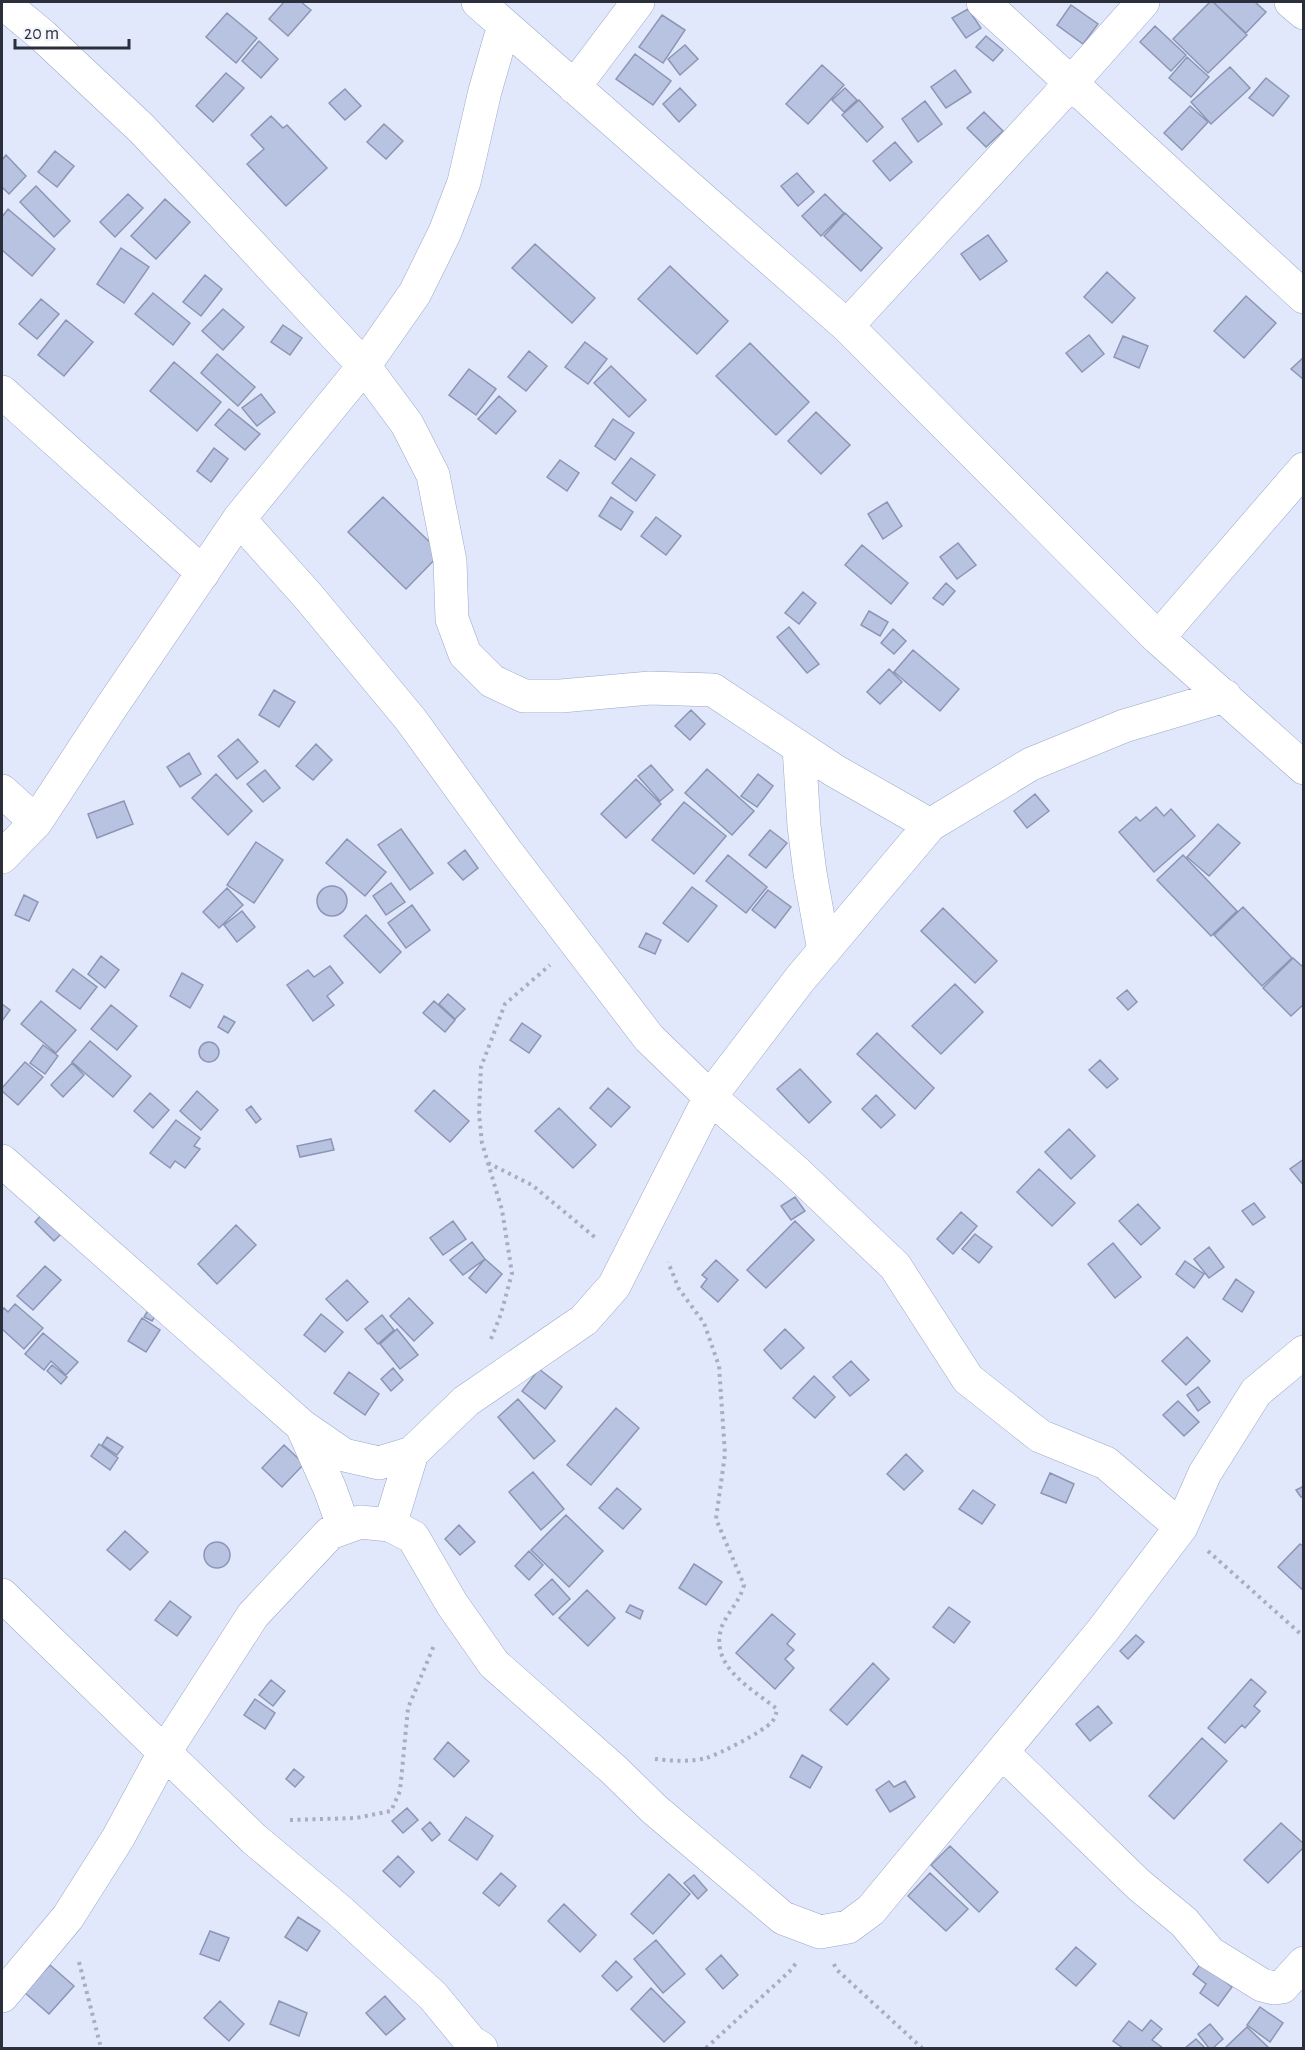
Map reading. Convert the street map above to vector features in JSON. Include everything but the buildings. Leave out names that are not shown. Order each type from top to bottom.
[{"type":"street","points":[[2,2],[42,35],[141,128],[364,366],[407,424],[432,475],[450,561],[452,619],[465,654],[492,681],[524,696],[561,696],[650,688],[713,690],[835,771],[930,825]]},
{"type":"street","points":[[478,2],[847,326],[1158,638],[1304,768]]},
{"type":"street","points":[[574,87],[638,2]]},
{"type":"street","points":[[983,2],[1304,297]]},
{"type":"street","points":[[847,326],[1143,2]]},
{"type":"street","points":[[1291,2],[1304,13]]},
{"type":"street","points":[[2,857],[36,822],[239,519],[364,366],[415,293],[445,232],[464,182],[485,91],[504,25]]},
{"type":"street","points":[[2,392],[203,573]]},
{"type":"street","points":[[1158,638],[1304,469]]},
{"type":"street","points":[[239,519],[308,596],[411,720],[506,851],[649,1038],[710,1097],[795,1170],[895,1266],[968,1379],[1040,1436],[1106,1463],[1181,1527]]},
{"type":"street","points":[[2,1161],[303,1426],[344,1455],[380,1462],[412,1453],[466,1401],[584,1320],[614,1286],[710,1097],[773,1013],[930,825],[1031,765],[1124,726],[1225,696]]},
{"type":"street","points":[[800,747],[804,826],[810,873],[825,951]]},
{"type":"street","points":[[2,791],[36,822]]},
{"type":"street","points":[[4,1990],[68,1917],[118,1838],[164,1754],[253,1615],[330,1533],[360,1522],[390,1525],[413,1537],[452,1604],[494,1664],[598,1755],[654,1809],[783,1918],[820,1932],[848,1927],[871,1910],[1104,1630],[1181,1527],[1206,1473],[1256,1392],[1304,1352]]},
{"type":"street","points":[[303,1426],[344,1528]]},
{"type":"street","points":[[390,1525],[412,1453]]},
{"type":"street","points":[[2,1595],[236,1822],[341,1912],[433,1996],[471,2042],[481,2049]]},
{"type":"street","points":[[1002,1752],[1082,1832],[1139,1885],[1184,1922],[1210,1953],[1262,1985],[1274,1988],[1282,1987],[1304,1963]]},
{"type":"path","points":[[488,1347],[501,1314],[512,1273],[502,1210],[482,1143],[479,1114],[481,1066],[505,1004],[577,942]]},
{"type":"path","points":[[487,1162],[532,1185],[626,1262]]},
{"type":"path","points":[[598,1755],[671,1761],[706,1758],[750,1736],[771,1722],[776,1717],[777,1709],[733,1674],[722,1658],[719,1642],[723,1626],[741,1596],[744,1586],[716,1519],[725,1454],[719,1366],[704,1323],[679,1289],[648,1218]]},
{"type":"path","points":[[1181,1527],[1304,1637]]},
{"type":"path","points":[[236,1822],[356,1818],[391,1811],[400,1791],[408,1708],[452,1604]]},
{"type":"path","points":[[68,1917],[101,2049]]},
{"type":"path","points":[[706,2049],[789,1972],[820,1932],[836,1969],[922,2049]]}]
